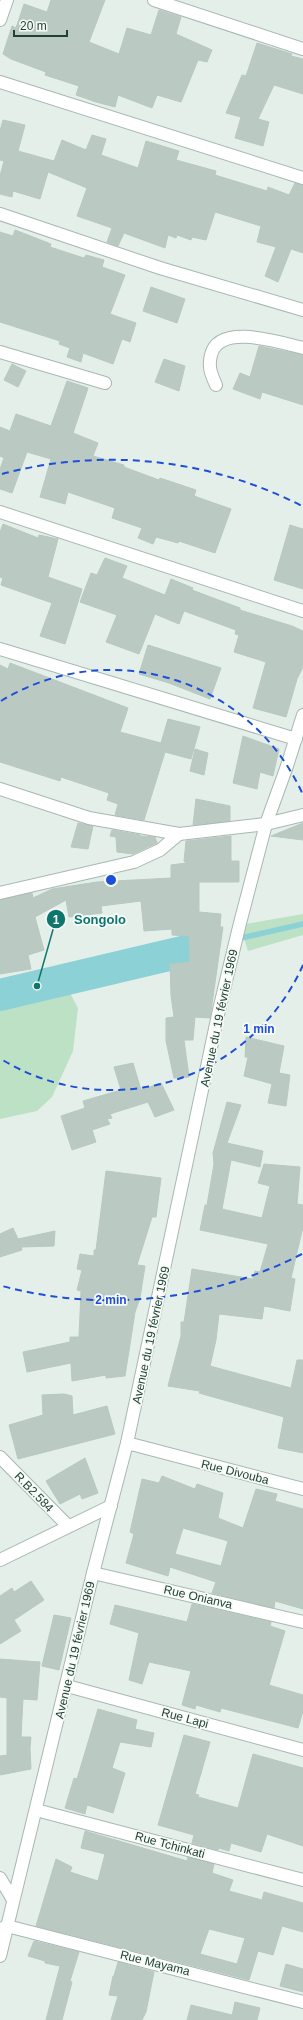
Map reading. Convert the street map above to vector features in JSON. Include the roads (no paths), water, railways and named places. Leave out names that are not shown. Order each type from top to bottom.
[{"type":"street","points":[[0,20],[7,0]]},
{"type":"street","points":[[154,0],[303,49]]},
{"type":"street","points":[[0,82],[303,178]]},
{"type":"street","points":[[0,214],[160,268],[303,310]]},
{"type":"street","points":[[216,385],[210,372],[209,363],[212,349],[220,342],[239,337],[262,338],[303,348]]},
{"type":"street","points":[[0,352],[106,383]]},
{"type":"street","points":[[0,512],[303,610]]},
{"type":"street","points":[[0,649],[296,739]]},
{"type":"street","name":"Avenue du 19 février 1969","points":[[0,1956],[4,1928],[13,1900],[36,1810],[93,1573],[127,1443],[219,1010],[266,824],[303,715]]},
{"type":"street","points":[[0,789],[89,818],[179,834],[266,824],[303,815]]},
{"type":"street","points":[[0,893],[134,862],[160,850],[179,834]]},
{"type":"street","name":"Rue Divouba","points":[[127,1443],[303,1489]]},
{"type":"street","name":"R.B2.584","points":[[0,1457],[68,1526]]},
{"type":"street","points":[[0,1560],[111,1506]]},
{"type":"street","name":"Rue Onianva","points":[[93,1573],[303,1622]]},
{"type":"street","name":"Rue Lapi","points":[[67,1686],[303,1750]]},
{"type":"street","name":"Rue Tchinkati","points":[[36,1810],[303,1880]]},
{"type":"street","points":[[0,1878],[13,1900]]},
{"type":"street","name":"Rue Mayama","points":[[4,1928],[303,2002]]},
{"type":"waterway","points":[[241,938],[303,924]]},
{"type":"waterway","points":[[0,995],[203,947]]},
{"type":"place","name":"Songolo","points":[[37,986]]}]
